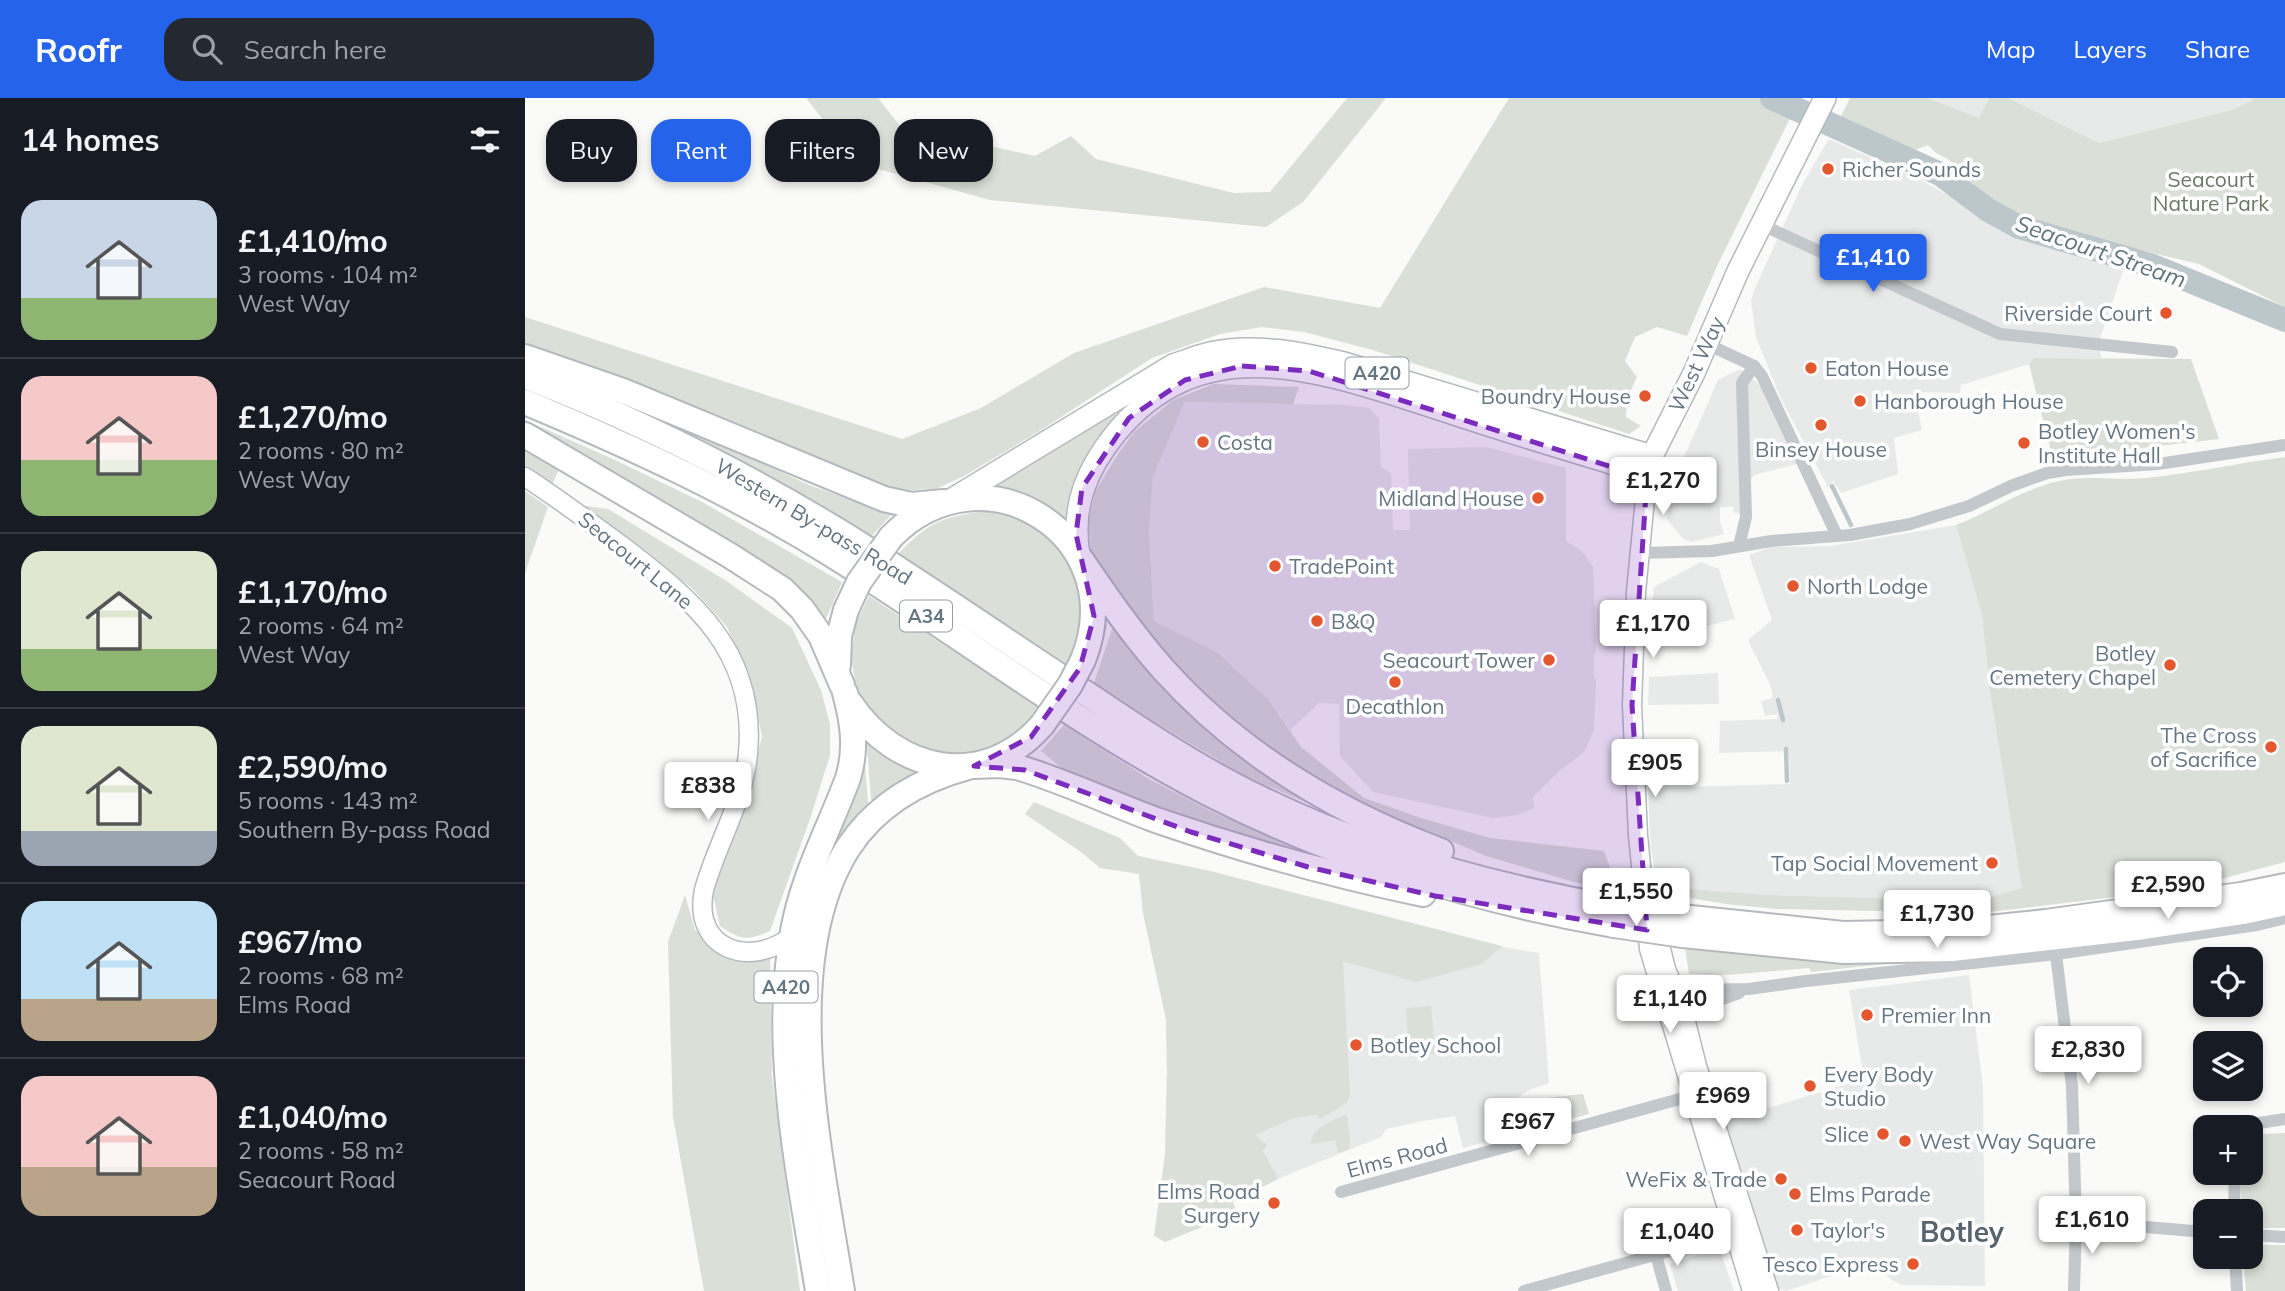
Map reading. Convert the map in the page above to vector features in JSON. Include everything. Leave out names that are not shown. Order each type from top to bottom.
[{"type":"highway","points":[[525,357],[623,391],[884,499],[911,505],[964,498],[991,499],[1026,508],[1053,525],[1079,556],[1137,639],[1187,695],[1238,741],[1286,775],[1338,805],[1394,832],[1458,857],[1514,874],[1606,912]]},
{"type":"highway","name":"Western By-pass Road","points":[[525,376],[632,421],[797,506],[881,559],[1154,751]]},
{"type":"highway","name":"Western By-pass Road","points":[[525,402],[628,446],[695,479],[818,547],[1107,735],[1154,751]]},
{"type":"highway","points":[[525,435],[782,589],[802,609],[821,636],[843,689],[870,729],[897,749],[931,763],[1008,766],[1025,770],[1178,827],[1308,867],[1435,896],[1534,909]]},
{"type":"highway","points":[[843,689],[838,647],[846,610],[859,582],[891,537],[918,514],[946,502]]},
{"type":"highway","points":[[971,766],[1019,746],[1042,725],[1070,685],[1083,660],[1091,639],[1094,616],[1090,582],[1079,556]]},
{"type":"highway","name":"A420","points":[[818,1291],[796,1146],[788,1069],[786,986],[792,936],[805,884],[852,763],[853,733],[843,689]]},
{"type":"highway","name":"A34","points":[[1154,751],[1219,798],[1325,845],[1420,879],[1534,909],[1606,912]]},
{"type":"highway","name":"A34","points":[[1154,751],[1333,830],[1475,877],[1606,912],[1844,951],[1952,949],[2145,926],[2285,903]]},
{"type":"highway","name":"A420","points":[[842,1291],[820,1146],[810,1045],[811,973],[822,909],[834,876],[848,849],[879,812],[929,780],[971,766]]},
{"type":"highway","name":"A34","points":[[1682,926],[1843,934],[1949,932],[2127,911],[2285,886]]},
{"type":"main road","name":"West Way","points":[[1752,1291],[1672,1003],[1644,885],[1638,835],[1632,705],[1636,592],[1647,478],[1652,456],[1707,344],[1760,224],[1824,100]]},
{"type":"main road","name":"A420","points":[[946,502],[1173,365],[1211,353],[1247,349],[1310,355],[1344,363],[1652,456]]},
{"type":"main road","name":"A420","points":[[1079,556],[1076,534],[1079,499],[1087,476],[1110,440],[1138,409],[1160,393],[1197,375],[1228,367],[1285,367],[1335,377],[1608,463],[1647,478]]},
{"type":"main road","name":"Seacourt Lane","points":[[525,477],[669,582],[708,620],[727,649],[739,680],[747,713],[748,754],[739,796],[704,890],[703,919],[713,937],[721,944],[740,952],[761,953],[773,949],[792,936]]},
{"type":"main road","name":"West Way","points":[[1699,1094],[1769,1291]]},
{"type":"street","points":[[1760,224],[2000,334],[2172,352]]},
{"type":"street","points":[[1707,344],[1754,366],[1762,376],[1837,536]]},
{"type":"street","points":[[1739,546],[1746,517],[1742,383],[1754,366]]},
{"type":"street","points":[[1641,553],[1712,551],[1910,524],[1969,506],[2047,473],[2158,464],[2285,445]]},
{"type":"street","points":[[1672,1003],[1695,989],[1749,989],[2056,954],[2257,925],[2285,918]]},
{"type":"street","points":[[2056,954],[2072,1086],[2076,1221],[2074,1291]]},
{"type":"street","name":"Elms Road","points":[[1341,1192],[1699,1094]]},
{"type":"street","points":[[2263,1122],[2285,1119]]},
{"type":"street","points":[[2076,1221],[2193,1231]]},
{"type":"street","points":[[1524,1291],[1734,1233]]},
{"type":"street","points":[[2263,1236],[2285,1237]]},
{"type":"street","points":[[1655,1255],[1666,1291]]},
{"type":"street","points":[[2236,1269],[2237,1291]]},
{"type":"highlighted area","points":[[1242,366],[1309,371],[1647,478],[1632,705],[1647,930],[1435,896],[1308,867],[1191,832],[1025,770],[974,766],[1031,737],[1080,668],[1094,616],[1076,534],[1082,488],[1129,418],[1185,380]]},
{"type":"shaded area","points":[[1928,98],[1989,98],[1979,118]]},
{"type":"shaded area","points":[[2008,98],[2256,98],[2235,109],[2099,143]]},
{"type":"shaded area","points":[[1829,139],[1919,179],[2019,235],[2123,271],[2100,338],[2101,358],[2034,358],[2029,364],[1961,385],[1960,393],[1914,392],[1922,430],[1894,438],[1898,474],[1841,493],[1833,481],[1828,487],[1781,399],[1756,337],[1751,301],[1803,183]]},
{"type":"shaded area","points":[[1740,369],[1760,385],[1797,464],[1754,475],[1744,489],[1745,515],[1733,512],[1734,507],[1720,507],[1720,522],[1724,534],[1692,542],[1683,539],[1667,519],[1682,462],[1718,380]]},
{"type":"shaded area","points":[[1185,402],[1346,405],[1369,408],[1379,418],[1381,467],[1391,473],[1393,530],[1410,530],[1408,449],[1486,447],[1566,468],[1566,541],[1582,551],[1593,567],[1596,650],[1594,729],[1585,751],[1533,797],[1534,808],[1517,815],[1493,818],[1373,792],[1340,756],[1339,704],[1319,703],[1290,730],[1268,699],[1217,652],[1154,621],[1149,529],[1153,476]]},
{"type":"shaded area","points":[[1956,525],[1982,615],[1990,692],[2023,888],[1977,901],[1768,895],[1658,886],[1651,850],[1648,788],[1790,784],[1789,751],[1719,753],[1720,721],[1778,719],[1777,714],[1765,716],[1761,701],[1773,698],[1771,687],[1748,640],[1772,620],[1749,555],[1771,547],[1830,546]]},
{"type":"shaded area","points":[[1701,562],[1719,569],[1735,619],[1703,627],[1650,631],[1654,587]]},
{"type":"shaded area","points":[[1718,673],[1719,704],[1648,705],[1649,677]]},
{"type":"shaded area","name":"Botley School","points":[[1138,856],[1210,871],[1492,945],[1539,953],[1549,1083],[1522,1094],[1517,1100],[1518,1133],[1463,1148],[1455,1116],[1386,1129],[1381,1137],[1265,1184],[1163,1239],[1166,1019],[1143,913]]},
{"type":"shaded area","points":[[1969,975],[1983,1088],[1985,1286],[1902,1285],[1875,1266],[1861,1266],[1786,1291],[1774,1286],[1768,1273],[1766,1250],[1745,1194],[1725,1121],[1864,1079],[1849,990]]},
{"type":"shaded area","points":[[1719,1248],[1734,1291],[1678,1291],[1670,1264]]},
{"type":"green space","points":[[806,98],[878,98],[894,119],[894,173],[880,169],[880,119],[822,119]]},
{"type":"green space","points":[[1347,98],[1386,98],[1303,202],[1266,227],[990,200],[925,182],[993,182],[993,147],[1035,156],[1071,136],[1096,159],[1234,193],[1270,192]]},
{"type":"green space","points":[[1509,98],[1800,98],[1717,266],[1687,336],[1657,327],[1635,337],[1625,361],[1637,377],[1627,398],[1626,417],[1641,426],[1629,434],[1373,350],[1304,332],[1262,327],[1220,334],[1152,358],[964,476],[936,489],[908,490],[862,481],[739,425],[597,371],[525,348],[525,317],[902,439],[981,408],[1074,353],[1264,287],[1380,308]]},
{"type":"green space","name":"Seacourt Nature Park","points":[[1850,98],[1928,98],[1979,118],[1989,98],[2008,98],[2099,143],[2235,109],[2256,98],[2285,98],[2285,307],[2199,264],[2044,227],[2001,211],[1948,159],[1928,145],[1915,150],[1841,116]]},
{"type":"green space","points":[[2034,358],[2191,359],[2219,439],[2081,455],[2054,463],[2029,364]]},
{"type":"green space","points":[[1214,384],[1299,387],[1293,404],[1185,402],[1153,476],[1149,530],[1154,621],[1217,652],[1268,699],[1301,747],[1364,798],[1490,838],[1604,851],[1618,889],[1574,882],[1486,856],[1351,799],[1257,742],[1154,641],[1091,553],[1088,523],[1095,492],[1134,432],[1173,400]]},
{"type":"green space","points":[[1113,412],[1118,417],[1082,467],[1076,480],[1065,525],[993,492],[992,487]]},
{"type":"green space","points":[[525,420],[702,502],[842,582],[825,621],[525,423]]},
{"type":"green space","points":[[675,428],[743,454],[809,485],[892,514],[869,539],[805,498]]},
{"type":"green space","points":[[525,449],[559,469],[552,485],[525,469]]},
{"type":"green space","points":[[2285,457],[2285,862],[2183,889],[1981,913],[1777,909],[1666,894],[1667,887],[1768,895],[1977,901],[2022,888],[1990,692],[1982,615],[1956,525],[2029,491],[2066,480],[2146,478]]},
{"type":"green space","points":[[525,491],[548,507],[525,573]]},
{"type":"green space","points":[[579,505],[608,509],[728,582],[792,628],[821,690],[830,725],[830,755],[770,931],[744,938],[720,926],[711,887],[748,788],[762,737],[750,675],[727,627],[692,588]]},
{"type":"green space","points":[[987,511],[1015,518],[1035,527],[1061,551],[1071,567],[1083,601],[1084,619],[1081,636],[1069,667],[896,556],[918,535],[936,523]]},
{"type":"green space","points":[[869,596],[1040,708],[1019,733],[989,751],[954,757],[923,752],[871,716],[856,688],[851,656],[855,625]]},
{"type":"green space","points":[[1113,626],[1210,732],[1312,805],[1245,776],[1094,683]]},
{"type":"green space","points":[[1064,725],[1149,779],[1217,814],[1328,861],[1222,830],[1076,780],[1041,751]]},
{"type":"green space","points":[[863,738],[919,771],[920,775],[876,804],[871,799],[867,746],[859,747]]},
{"type":"green space","points":[[864,754],[871,809],[832,857],[822,854]]},
{"type":"green space","name":"Botley School","points":[[1034,802],[1120,838],[1138,856],[1210,871],[1502,946],[1482,964],[1416,982],[1343,961],[1350,1096],[1347,1103],[1320,1119],[1316,1115],[1294,1118],[1255,1135],[1267,1145],[1263,1151],[1278,1179],[1233,1202],[1239,1219],[1207,1225],[1165,1242],[1154,1236],[1165,1154],[1166,1019],[1143,913],[1139,874],[1100,868],[1025,814]]},
{"type":"green space","points":[[685,895],[695,930],[731,956],[770,959],[772,1077],[800,1291],[704,1291],[673,1117],[668,942]]},
{"type":"green space","points":[[1685,947],[1938,958],[1811,972],[1809,968],[1728,975],[1689,974]]},
{"type":"green space","points":[[1431,1006],[1435,1054],[1409,1056],[1406,1008]]},
{"type":"green space","points":[[1583,1094],[1589,1114],[1540,1127],[1535,1123],[1533,1112],[1538,1099]]},
{"type":"green space","points":[[1345,1115],[1349,1149],[1338,1153],[1335,1140],[1311,1144],[1318,1129]]},
{"type":"green space","points":[[2285,1133],[2285,1228],[2263,1228],[2263,1199],[2241,1199],[2241,1185],[2263,1185],[2263,1134]]},
{"type":"green space","points":[[2263,1245],[2285,1245],[2285,1291],[2246,1291],[2244,1269],[2263,1269]]},
{"type":"waterway","name":"Seacourt Stream","points":[[1772,98],[1940,174],[1988,210],[2019,227],[2153,266],[2285,320]]},
{"type":"waterway","points":[[1832,486],[1851,525]]},
{"type":"waterway","points":[[1778,700],[1783,720]]},
{"type":"waterway","points":[[1786,749],[1787,781]]},
{"type":"place","name":"Richer Sounds","points":[[1828,169]]},
{"type":"place","name":"Riverside Court","points":[[2166,313]]},
{"type":"place","name":"Eaton House","points":[[1811,368]]},
{"type":"place","name":"Boundry House","points":[[1645,396]]},
{"type":"place","name":"Hanborough House","points":[[1860,401]]},
{"type":"place","name":"Binsey House","points":[[1821,425]]},
{"type":"place","name":"Costa","points":[[1203,442]]},
{"type":"place","name":"Botley Women's Institute Hall","points":[[2024,443]]},
{"type":"place","name":"Midland House","points":[[1538,498]]},
{"type":"place","name":"TradePoint","points":[[1275,566]]},
{"type":"place","name":"North Lodge","points":[[1793,586]]},
{"type":"place","name":"B&Q","points":[[1317,621]]},
{"type":"place","name":"Seacourt Tower","points":[[1549,660]]},
{"type":"place","name":"Botley Cemetery Chapel","points":[[2170,665]]},
{"type":"place","name":"Decathlon","points":[[1395,682]]},
{"type":"place","name":"The Cross of Sacrifice","points":[[2271,747]]},
{"type":"place","name":"Tap Social Movement","points":[[1992,863]]},
{"type":"place","name":"Premier Inn","points":[[1867,1015]]},
{"type":"place","name":"Botley School","points":[[1356,1045]]},
{"type":"place","name":"Every Body Studio","points":[[1810,1086]]},
{"type":"place","name":"Slice","points":[[1883,1134]]},
{"type":"place","name":"West Way Square","points":[[1905,1141]]},
{"type":"place","name":"WeFix & Trade","points":[[1781,1179]]},
{"type":"place","name":"Elms Parade","points":[[1795,1194]]},
{"type":"place","name":"Elms Road Surgery","points":[[1274,1203]]},
{"type":"place","name":"Taylor's","points":[[1797,1230]]},
{"type":"place","name":"Tesco Express","points":[[1913,1264]]},
{"type":"district","name":"Botley","points":[[1962,1231]]}]
